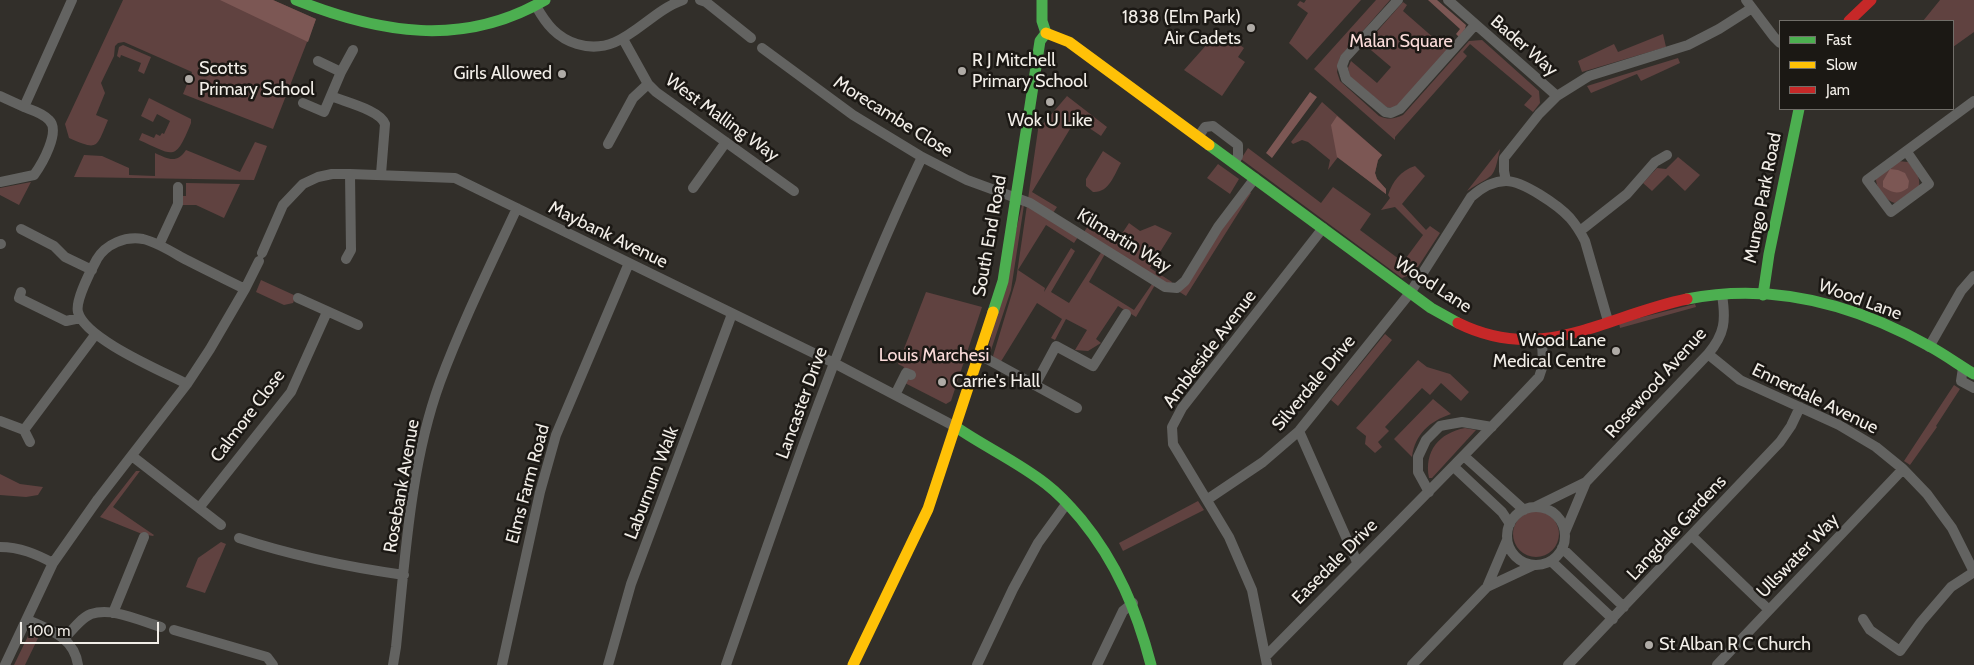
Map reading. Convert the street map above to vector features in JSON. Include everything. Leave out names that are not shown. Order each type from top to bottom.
[{"type":"street","points":[[296,0],[348,18],[381,27],[415,33],[470,29],[503,19],[541,3],[548,26],[559,36],[573,43],[599,47],[623,39],[658,14],[683,0]]},
{"type":"street","points":[[700,0],[706,2],[751,38]]},
{"type":"street","name":"South End Road","points":[[853,665],[928,509],[1003,281],[1040,41],[1046,32],[1042,21],[1042,0]]},
{"type":"street","points":[[1398,0],[1345,58],[1342,66],[1346,79],[1385,112],[1396,112],[1400,109],[1475,24]]},
{"type":"street","name":"Bader Way","points":[[1448,0],[1557,96]]},
{"type":"street","points":[[1850,20],[1871,0]]},
{"type":"street","points":[[24,107],[67,1]]},
{"type":"street","points":[[1506,181],[1504,158],[1539,114],[1557,96],[1589,76],[1688,45],[1718,29],[1749,4],[1779,42]]},
{"type":"street","name":"Wood Lane","points":[[1046,32],[1069,42],[1410,294],[1431,308],[1476,331],[1507,339],[1542,340],[1573,334],[1608,321],[1687,299],[1722,295],[1763,294],[1820,301],[1868,318],[1929,347],[1974,374]]},
{"type":"street","name":"West Malling Way","points":[[623,39],[648,84],[794,191]]},
{"type":"street","name":"Morecambe Close","points":[[762,48],[853,115],[922,157],[968,180],[1016,197]]},
{"type":"street","points":[[302,103],[324,112],[341,72],[353,50]]},
{"type":"street","points":[[318,62],[341,72]]},
{"type":"street","points":[[608,144],[633,98],[648,84]]},
{"type":"street","points":[[0,96],[50,120],[53,124],[54,136],[34,175],[0,182]]},
{"type":"street","points":[[331,96],[373,112],[384,121],[381,174]]},
{"type":"street","points":[[1908,152],[1930,184],[1891,212],[1867,180],[1908,152],[1974,101]]},
{"type":"street","name":"Mungo Park Road","points":[[1763,294],[1769,254],[1799,110]]},
{"type":"street","points":[[1198,137],[1205,127],[1213,126],[1238,145],[1238,156],[1234,163]]},
{"type":"street","points":[[693,188],[726,142]]},
{"type":"street","points":[[1580,231],[1627,194],[1655,162],[1667,155]]},
{"type":"street","name":"Lancaster Drive","points":[[726,665],[834,363],[875,260],[922,157]]},
{"type":"street","name":"Maybank Avenue","points":[[5,665],[53,564],[98,499],[187,384],[210,349],[245,289],[283,205],[303,184],[332,174],[381,174],[455,178],[834,363],[956,427]]},
{"type":"street","points":[[346,259],[351,250],[350,174]]},
{"type":"street","name":"Kilmartin Way","points":[[1016,197],[1030,203],[1165,287],[1177,288],[1185,281],[1218,226],[1255,178]]},
{"type":"street","points":[[1410,294],[1471,197],[1484,186],[1506,181],[1521,184],[1551,203],[1569,217],[1580,231],[1585,241],[1608,321]]},
{"type":"street","points":[[159,246],[178,204],[178,187]]},
{"type":"street","name":"Rosebank Avenue","points":[[392,665],[396,647],[418,465],[438,390],[468,315],[517,208]]},
{"type":"street","name":"Ambleside Avenue","points":[[1267,660],[1252,590],[1229,537],[1208,499],[1173,444],[1172,427],[1182,408],[1323,228]]},
{"type":"street","points":[[20,229],[54,246],[65,257],[92,270]]},
{"type":"street","points":[[187,384],[95,335],[80,318],[77,306],[92,270],[103,251],[117,242],[142,239],[245,289]]},
{"type":"street","name":"Elms Farm Road","points":[[502,665],[540,492],[553,444],[629,263]]},
{"type":"street","points":[[1929,347],[1961,291],[1974,276]]},
{"type":"street","points":[[22,292],[19,298],[25,307],[66,321],[80,318]]},
{"type":"street","name":"Silverdale Drive","points":[[1208,499],[1263,462],[1299,430],[1410,294]]},
{"type":"street","name":"Rosewood Avenue","points":[[1586,482],[1717,343],[1723,331],[1724,309],[1722,295]]},
{"type":"street","points":[[298,298],[358,325]]},
{"type":"street","name":"Calmore Close","points":[[199,508],[290,392],[328,312]]},
{"type":"street","name":"Laburnum Walk","points":[[608,665],[631,584],[732,314]]},
{"type":"street","points":[[1035,385],[1056,346],[1093,366],[1126,314]]},
{"type":"street","points":[[24,430],[95,335]]},
{"type":"street","name":"Easedale Drive","points":[[1267,660],[1357,562],[1454,467],[1539,377],[1543,365],[1542,340]]},
{"type":"street","name":"Ennerdale Avenue","points":[[1708,354],[1740,380],[1839,425],[1876,447],[1903,469],[1927,494],[1952,528],[1974,572]]},
{"type":"street","points":[[980,355],[1077,408]]},
{"type":"street","points":[[1963,368],[1960,381],[1974,388]]},
{"type":"street","points":[[895,395],[906,373],[911,375]]},
{"type":"street","name":"Langdale Gardens","points":[[1568,665],[1780,442],[1791,426],[1800,407]]},
{"type":"street","points":[[0,421],[24,430],[30,442]]},
{"type":"street","points":[[1428,492],[1418,472],[1418,457],[1426,440],[1440,426],[1445,425],[1462,422],[1492,427]]},
{"type":"street","points":[[956,427],[1042,480],[1067,502],[1108,554],[1133,603],[1143,632],[1151,665]]},
{"type":"street","points":[[1299,430],[1357,562]]},
{"type":"street","points":[[132,456],[221,525]]},
{"type":"street","points":[[1464,456],[1524,510]]},
{"type":"street","points":[[1454,467],[1502,512],[1510,524]]},
{"type":"street","name":"Ullswater Way","points":[[1717,665],[1903,469]]},
{"type":"street","points":[[1412,665],[1487,587],[1508,540],[1510,524],[1515,516],[1524,510],[1535,507],[1586,482]]},
{"type":"street","points":[[1487,587],[1534,565],[1551,561],[1562,548],[1564,532],[1586,482]]},
{"type":"street","points":[[977,665],[1013,589],[1038,543],[1067,502]]},
{"type":"street","points":[[1535,507],[1546,509],[1555,514],[1561,522],[1564,532]]},
{"type":"street","points":[[1692,536],[1769,610]]},
{"type":"street","points":[[113,613],[144,537]]},
{"type":"street","points":[[239,538],[330,563],[404,575]]},
{"type":"street","points":[[1508,540],[1510,549],[1516,557],[1534,565]]},
{"type":"street","points":[[0,547],[20,549],[35,554],[53,564]]},
{"type":"street","points":[[1562,548],[1624,608]]},
{"type":"street","points":[[1551,561],[1613,619]]},
{"type":"street","points":[[1863,619],[1870,630],[1900,651],[1921,622],[1951,587],[1974,572]]},
{"type":"street","points":[[1097,665],[1123,611],[1133,603]]},
{"type":"street","points":[[65,638],[90,614],[105,612],[161,626]]},
{"type":"street","points":[[28,620],[65,638],[72,647],[78,665]]},
{"type":"street","points":[[174,630],[267,657],[273,665]]},
{"type":"green space","points":[[123,0],[273,0],[316,19],[273,129],[183,94],[192,72],[124,42],[118,43],[115,46],[114,56],[101,83],[105,93],[96,115],[108,120],[101,136],[95,144],[91,145],[86,145],[69,138],[65,124]]},
{"type":"green space","points":[[1306,0],[1361,0],[1307,60],[1289,43],[1308,13],[1297,5],[1300,1],[1304,3]]},
{"type":"green space","points":[[1376,0],[1390,0],[1340,57],[1337,72],[1340,81],[1379,116],[1391,119],[1403,115],[1469,41],[1482,40],[1539,91],[1540,103],[1533,112],[1524,105],[1532,96],[1470,44],[1463,52],[1467,56],[1395,137],[1395,140],[1314,69]]},
{"type":"green space","points":[[1940,0],[1974,0],[1974,32],[1954,46],[1954,20],[1924,20]]},
{"type":"green space","name":"Malan Square","points":[[1403,2],[1407,5],[1403,11],[1443,46],[1448,41],[1452,44],[1403,102],[1392,108],[1386,107],[1350,77],[1348,68],[1351,61],[1377,83],[1391,67],[1365,45]]},
{"type":"green space","points":[[1663,34],[1666,47],[1582,72],[1578,61],[1614,44],[1618,52]]},
{"type":"green space","points":[[1217,38],[1233,40],[1244,48],[1238,57],[1245,62],[1222,96],[1184,70],[1209,42]]},
{"type":"green space","points":[[123,45],[151,57],[144,74],[138,71],[141,63],[121,55],[120,58],[117,56],[119,47]]},
{"type":"green space","points":[[1678,58],[1680,63],[1641,81],[1637,74],[1591,93],[1587,86]]},
{"type":"green space","points":[[1067,96],[1107,127],[1101,136],[1076,119],[1032,192],[1057,207],[1053,213],[1028,199],[1039,123],[1043,124]]},
{"type":"green space","points":[[149,98],[191,119],[186,136],[177,150],[167,152],[139,140],[142,133],[154,138],[156,134],[160,136],[162,133],[164,134],[170,121],[157,114],[153,122],[141,116]]},
{"type":"green space","points":[[1322,102],[1382,155],[1378,160],[1375,173],[1377,179],[1386,189],[1386,194],[1338,157],[1328,170],[1330,160],[1308,142],[1302,140],[1293,144],[1291,142]]},
{"type":"green space","points":[[255,142],[267,146],[254,180],[74,177],[84,155],[102,156],[129,168],[129,175],[155,176],[155,153],[176,159],[186,150],[240,172]]},
{"type":"green space","points":[[1248,148],[1321,203],[1333,187],[1371,214],[1360,230],[1403,262],[1423,235],[1395,207],[1381,210],[1390,198],[1388,195],[1398,177],[1415,166],[1425,176],[1402,204],[1426,230],[1430,226],[1440,233],[1414,273],[1402,278],[1241,159]]},
{"type":"green space","points":[[1500,149],[1496,167],[1491,176],[1467,191]]},
{"type":"green space","points":[[1103,151],[1121,163],[1107,186],[1099,192],[1093,192],[1086,186],[1086,179]]},
{"type":"green space","points":[[1678,157],[1700,175],[1685,191],[1668,175],[1652,191],[1643,183],[1657,168],[1666,169]]},
{"type":"green space","points":[[1898,161],[1908,162],[1916,173],[1919,187],[1895,203],[1888,200],[1882,194],[1876,179]]},
{"type":"green space","points":[[1218,164],[1239,179],[1230,194],[1207,178]]},
{"type":"green space","points":[[31,182],[19,205],[0,195],[0,188]]},
{"type":"green space","points":[[186,183],[240,184],[224,218],[196,205],[182,205],[182,196],[186,196]]},
{"type":"green space","points":[[1246,189],[1251,193],[1186,296],[1178,291]]},
{"type":"green space","points":[[1022,205],[1024,205],[1011,290],[990,353],[988,350]]},
{"type":"green space","points":[[1027,205],[1078,237],[1074,243],[1046,225],[1018,270],[1045,288],[1044,292],[1071,248],[1075,251],[1051,292],[1069,303],[1102,251],[1105,254],[1089,282],[1134,310],[1152,284],[1155,285],[1136,317],[1118,306],[1096,339],[1101,343],[1088,351],[1075,350],[1087,330],[1066,319],[1055,340],[1051,338],[1062,319],[1037,303],[1000,363],[993,356],[1016,280]]},
{"type":"green space","points":[[1129,223],[1140,231],[1155,225],[1172,233],[1150,268],[1172,282],[1170,286],[1084,232],[1088,226],[1115,244]]},
{"type":"green space","points":[[261,280],[296,296],[293,303],[284,305],[256,292]]},
{"type":"green space","name":"Louis Marchesi","points":[[926,292],[982,307],[951,401],[946,404],[899,380],[904,367],[898,364]]},
{"type":"green space","points":[[1695,304],[1696,307],[1620,328],[1619,323]]},
{"type":"green space","points":[[1385,334],[1392,340],[1338,406],[1331,400]]},
{"type":"green space","points":[[1418,360],[1427,367],[1450,374],[1469,392],[1461,401],[1441,383],[1430,395],[1422,388],[1385,427],[1389,431],[1378,442],[1382,447],[1375,453],[1365,444],[1366,436],[1356,428]]},
{"type":"green space","points":[[1954,385],[1960,389],[1937,427],[1910,465],[1904,461]]},
{"type":"green space","points":[[1433,399],[1451,414],[1436,420],[1425,429],[1416,442],[1412,457],[1394,439]]},
{"type":"green space","points":[[1465,428],[1476,430],[1432,478],[1429,478],[1429,460],[1435,445],[1448,434]]},
{"type":"green space","points":[[136,471],[140,471],[113,507],[153,536],[142,534],[100,517]]},
{"type":"green space","points":[[0,474],[20,484],[43,487],[38,495],[26,497],[0,495]]},
{"type":"green space","points":[[1198,501],[1204,510],[1123,551],[1119,543]]},
{"type":"green space","points":[[1536,511],[1549,515],[1555,521],[1559,534],[1555,547],[1549,553],[1536,557],[1523,553],[1517,547],[1513,534],[1517,521],[1523,515]]},
{"type":"green space","points":[[221,542],[226,544],[205,593],[186,587],[198,558]]},
{"type":"green space","points":[[34,633],[40,634],[25,665],[14,665],[28,636]]},
{"type":"shaded area","points":[[220,0],[273,0],[316,19],[308,42]]},
{"type":"shaded area","points":[[1428,0],[1437,0],[1466,25],[1459,37],[1456,34],[1460,29]]},
{"type":"shaded area","points":[[1310,92],[1317,97],[1272,158],[1266,153]]},
{"type":"shaded area","points":[[1337,116],[1382,155],[1378,160],[1375,173],[1377,179],[1386,189],[1386,194],[1337,157],[1331,125]]},
{"type":"shaded area","points":[[1890,169],[1905,173],[1909,181],[1908,188],[1901,192],[1896,192],[1883,187],[1883,181]]},
{"type":"traffic: fast","points":[[296,0],[358,21],[421,30],[452,30],[483,25],[514,15],[545,0]]},
{"type":"traffic: fast","points":[[993,312],[1003,281],[1040,41],[1046,33],[1042,21],[1042,0]]},
{"type":"traffic: fast","points":[[1763,295],[1769,254],[1799,110]]},
{"type":"traffic: fast","points":[[1209,145],[1431,308],[1458,323]]},
{"type":"traffic: fast","points":[[1687,299],[1719,294],[1750,293],[1812,300],[1842,308],[1901,331],[1935,349],[1974,374]]},
{"type":"traffic: fast","points":[[956,427],[1035,476],[1060,496],[1081,519],[1105,553],[1124,588],[1139,626],[1151,665]]},
{"type":"traffic: slow","points":[[1046,33],[1069,42],[1209,145]]},
{"type":"traffic: slow","points":[[853,665],[928,509],[993,312]]},
{"type":"traffic: jam","points":[[1850,20],[1871,0]]},
{"type":"traffic: jam","points":[[1458,323],[1489,335],[1518,339],[1546,338],[1573,333],[1687,299]]},
{"type":"place","name":"1838 (Elm Park) Air Cadets","points":[[1251,28]]},
{"type":"place","name":"R J Mitchell Primary School","points":[[962,71]]},
{"type":"place","name":"Girls Allowed","points":[[562,74]]},
{"type":"place","name":"Scotts Primary School","points":[[189,79]]},
{"type":"place","name":"Wok U Like","points":[[1050,102]]},
{"type":"place","name":"Wood Lane Medical Centre","points":[[1616,351]]},
{"type":"place","name":"Carrie's Hall","points":[[942,382]]},
{"type":"place","name":"St Alban R C Church","points":[[1649,645]]}]
